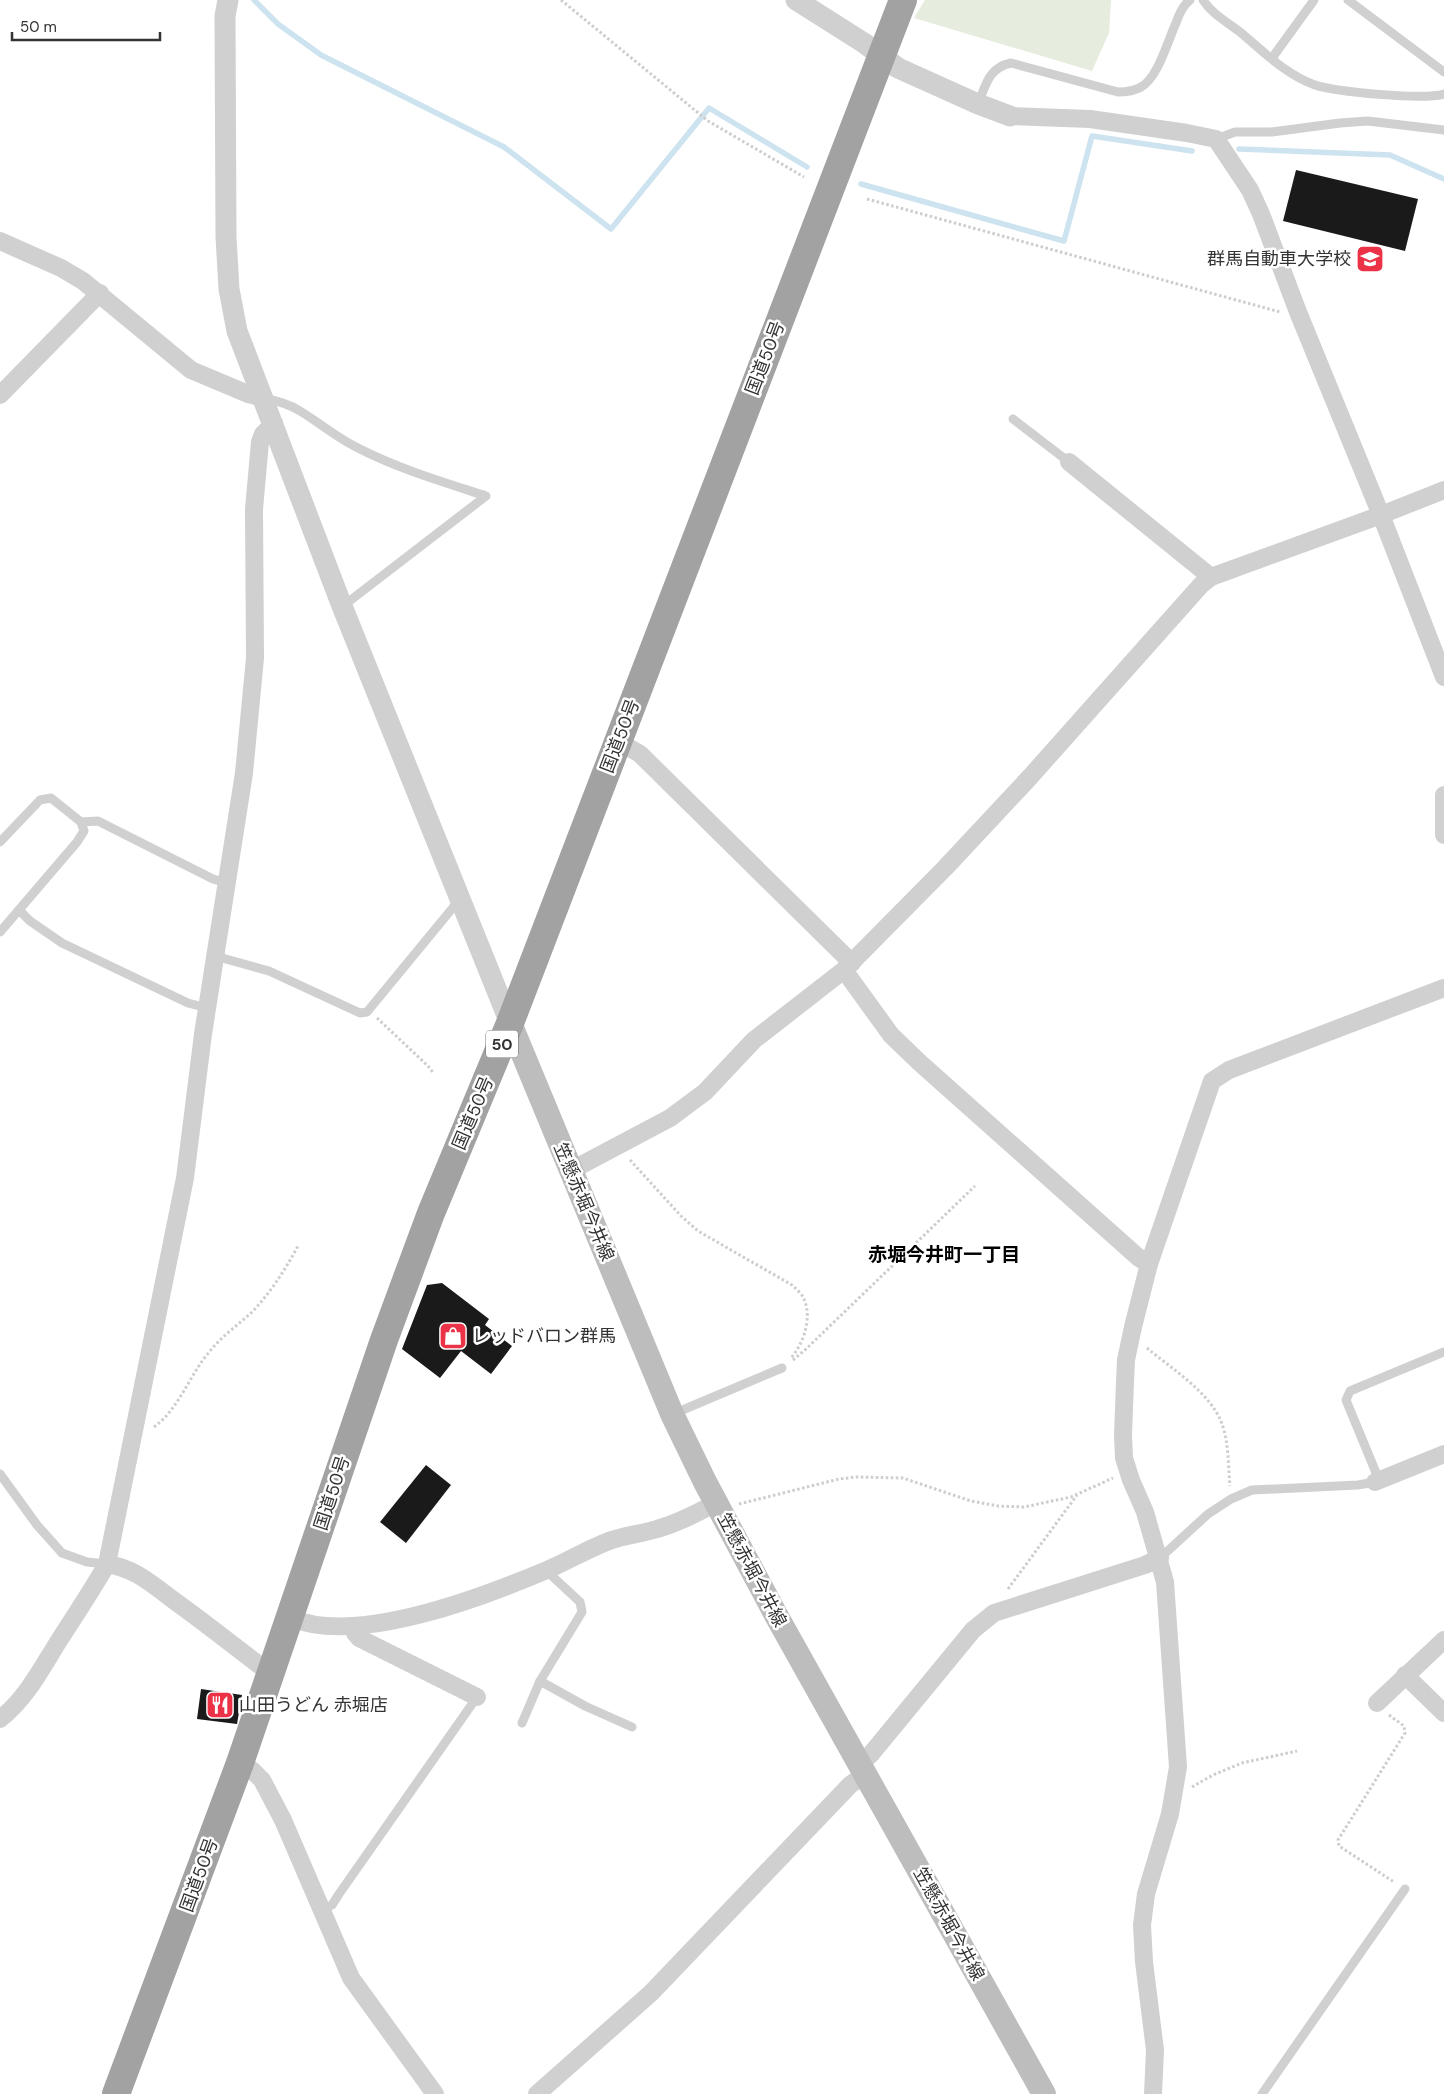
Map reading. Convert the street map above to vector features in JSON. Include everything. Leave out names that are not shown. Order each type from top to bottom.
[{"type":"highway","name":"国道50号","points":[[116,2094],[240,1763],[291,1618],[387,1331],[431,1213],[510,1023],[903,0]]},
{"type":"main road","name":"笠懸赤堀今井線","points":[[510,1023],[672,1414],[718,1507],[1044,2094]]},
{"type":"street","points":[[228,0],[226,16],[226,238],[229,289],[238,331],[342,606],[510,1023]]},
{"type":"street","points":[[796,0],[864,43],[898,68],[978,104],[1010,116],[1090,119],[1188,133],[1216,139],[1250,190],[1261,214],[1298,312],[1381,515],[1444,677]]},
{"type":"street","points":[[0,241],[61,268],[100,294],[152,340],[191,370],[248,394],[264,398]]},
{"type":"street","points":[[0,395],[100,294]]},
{"type":"street","points":[[0,1719],[20,1701],[32,1684],[107,1564],[185,1178],[207,1008],[244,773],[255,658],[254,509],[260,442],[263,434],[274,423]]},
{"type":"street","points":[[1069,462],[1211,577]]},
{"type":"street","points":[[570,1171],[670,1118],[705,1092],[754,1040],[848,966],[945,868],[1030,777],[1201,585],[1211,577],[1444,490]]},
{"type":"street","points":[[617,744],[628,747],[640,754],[848,966],[891,1035],[1139,1258],[1149,1264]]},
{"type":"street","points":[[1444,796],[1444,835]]},
{"type":"street","points":[[1153,2094],[1155,2050],[1144,1962],[1142,1926],[1146,1894],[1175,1790],[1178,1767],[1165,1582],[1160,1558],[1145,1512],[1124,1458],[1123,1435],[1126,1360],[1149,1264],[1212,1081],[1230,1070],[1444,988]]},
{"type":"street","points":[[1377,1481],[1444,1454]]},
{"type":"street","points":[[291,1618],[304,1624],[319,1626],[352,1626],[396,1621],[418,1616],[548,1570],[608,1541],[626,1535],[657,1529],[718,1507]]},
{"type":"street","points":[[537,2094],[651,1993],[850,1785],[871,1754],[972,1630],[994,1614],[1146,1565],[1160,1558]]},
{"type":"street","points":[[107,1564],[122,1566],[142,1576],[216,1630],[271,1674]]},
{"type":"street","points":[[352,1626],[360,1638],[477,1697]]},
{"type":"street","points":[[1376,1703],[1444,1640]]},
{"type":"street","points":[[1405,1675],[1444,1713]]},
{"type":"street","points":[[240,1763],[253,1771],[262,1780],[284,1820],[351,1978],[435,2094]]},
{"type":"lane","points":[[978,104],[986,82],[993,72],[1000,65],[1011,63],[1118,92],[1127,92],[1141,87],[1155,72],[1178,17],[1186,3],[1190,0]]},
{"type":"lane","points":[[1203,0],[1216,14],[1299,78],[1330,89],[1418,96],[1444,94]]},
{"type":"lane","points":[[1272,58],[1314,0]]},
{"type":"lane","points":[[1348,0],[1444,72]]},
{"type":"lane","points":[[1216,139],[1235,132],[1272,132],[1368,121],[1444,130]]},
{"type":"lane","points":[[264,398],[284,403],[300,410],[326,430],[358,448],[422,476],[486,496],[342,606]]},
{"type":"lane","points":[[1013,419],[1069,462]]},
{"type":"lane","points":[[0,842],[40,800],[51,798],[81,822],[84,831],[77,842],[0,932]]},
{"type":"lane","points":[[81,822],[98,821],[213,878],[227,883]]},
{"type":"lane","points":[[215,956],[269,972],[360,1013],[367,1012],[460,898]]},
{"type":"lane","points":[[19,910],[30,921],[62,943],[188,1003],[207,1008]]},
{"type":"lane","points":[[1160,1558],[1208,1514],[1231,1499],[1252,1490],[1358,1485],[1377,1481],[1346,1400],[1350,1391],[1444,1352]]},
{"type":"lane","points":[[672,1414],[782,1368]]},
{"type":"lane","points":[[0,1474],[38,1525],[62,1553],[87,1562],[107,1564]]},
{"type":"lane","points":[[522,1722],[540,1681],[582,1612],[580,1602],[548,1570]]},
{"type":"lane","points":[[540,1681],[585,1706],[632,1727]]},
{"type":"lane","points":[[323,1910],[332,1904],[340,1894],[477,1697]]},
{"type":"lane","points":[[1262,2094],[1405,1889]]},
{"type":"path","points":[[561,0],[708,121],[804,177]]},
{"type":"path","points":[[867,199],[1273,310],[1286,313],[1298,312]]},
{"type":"path","points":[[367,1012],[376,1017],[428,1066],[434,1074]]},
{"type":"path","points":[[619,1145],[628,1158],[680,1216],[698,1231],[792,1285],[803,1296],[807,1324],[797,1349],[782,1368]]},
{"type":"path","points":[[782,1368],[805,1350],[975,1186]]},
{"type":"path","points":[[134,1430],[151,1429],[166,1419],[195,1370],[206,1356],[266,1295],[285,1272],[298,1246]]},
{"type":"path","points":[[1131,1335],[1212,1404],[1223,1425],[1228,1452],[1231,1499]]},
{"type":"path","points":[[718,1507],[839,1479],[856,1477],[903,1478],[971,1501],[998,1506],[1024,1507],[1077,1494],[1128,1470]]},
{"type":"path","points":[[994,1614],[1002,1598],[1077,1494]]},
{"type":"path","points":[[1376,1703],[1404,1726],[1405,1733],[1338,1840],[1339,1846],[1405,1889]]},
{"type":"path","points":[[1175,1790],[1192,1788],[1214,1775],[1242,1763],[1297,1751]]},
{"type":"shaded area","points":[[925,0],[1111,0],[1109,33],[1092,71],[914,18]]},
{"type":"building","points":[[1296,170],[1418,199],[1405,251],[1283,221]]},
{"type":"building","name":"レッドバロン群馬","points":[[442,1283],[489,1319],[485,1325],[512,1346],[491,1374],[461,1351],[440,1378],[402,1349],[427,1285]]},
{"type":"building","points":[[426,1465],[451,1485],[406,1543],[380,1522]]},
{"type":"building","points":[[201,1689],[242,1695],[237,1724],[197,1719]]},
{"type":"waterway","points":[[254,0],[278,24],[321,55],[504,147],[611,229],[709,108],[807,167]]},
{"type":"waterway","points":[[861,184],[1064,241],[1092,136],[1192,151]]},
{"type":"waterway","points":[[1239,149],[1390,155],[1444,179]]},
{"type":"place","name":"群馬自動車大学校","points":[[1370,259]]},
{"type":"place","name":"レッドバロン群馬","points":[[453,1336]]},
{"type":"place","name":"山田うどん 赤堀店","points":[[220,1705]]},
{"type":"district","name":"赤堀今井町一丁目","points":[[944,1254]]}]
